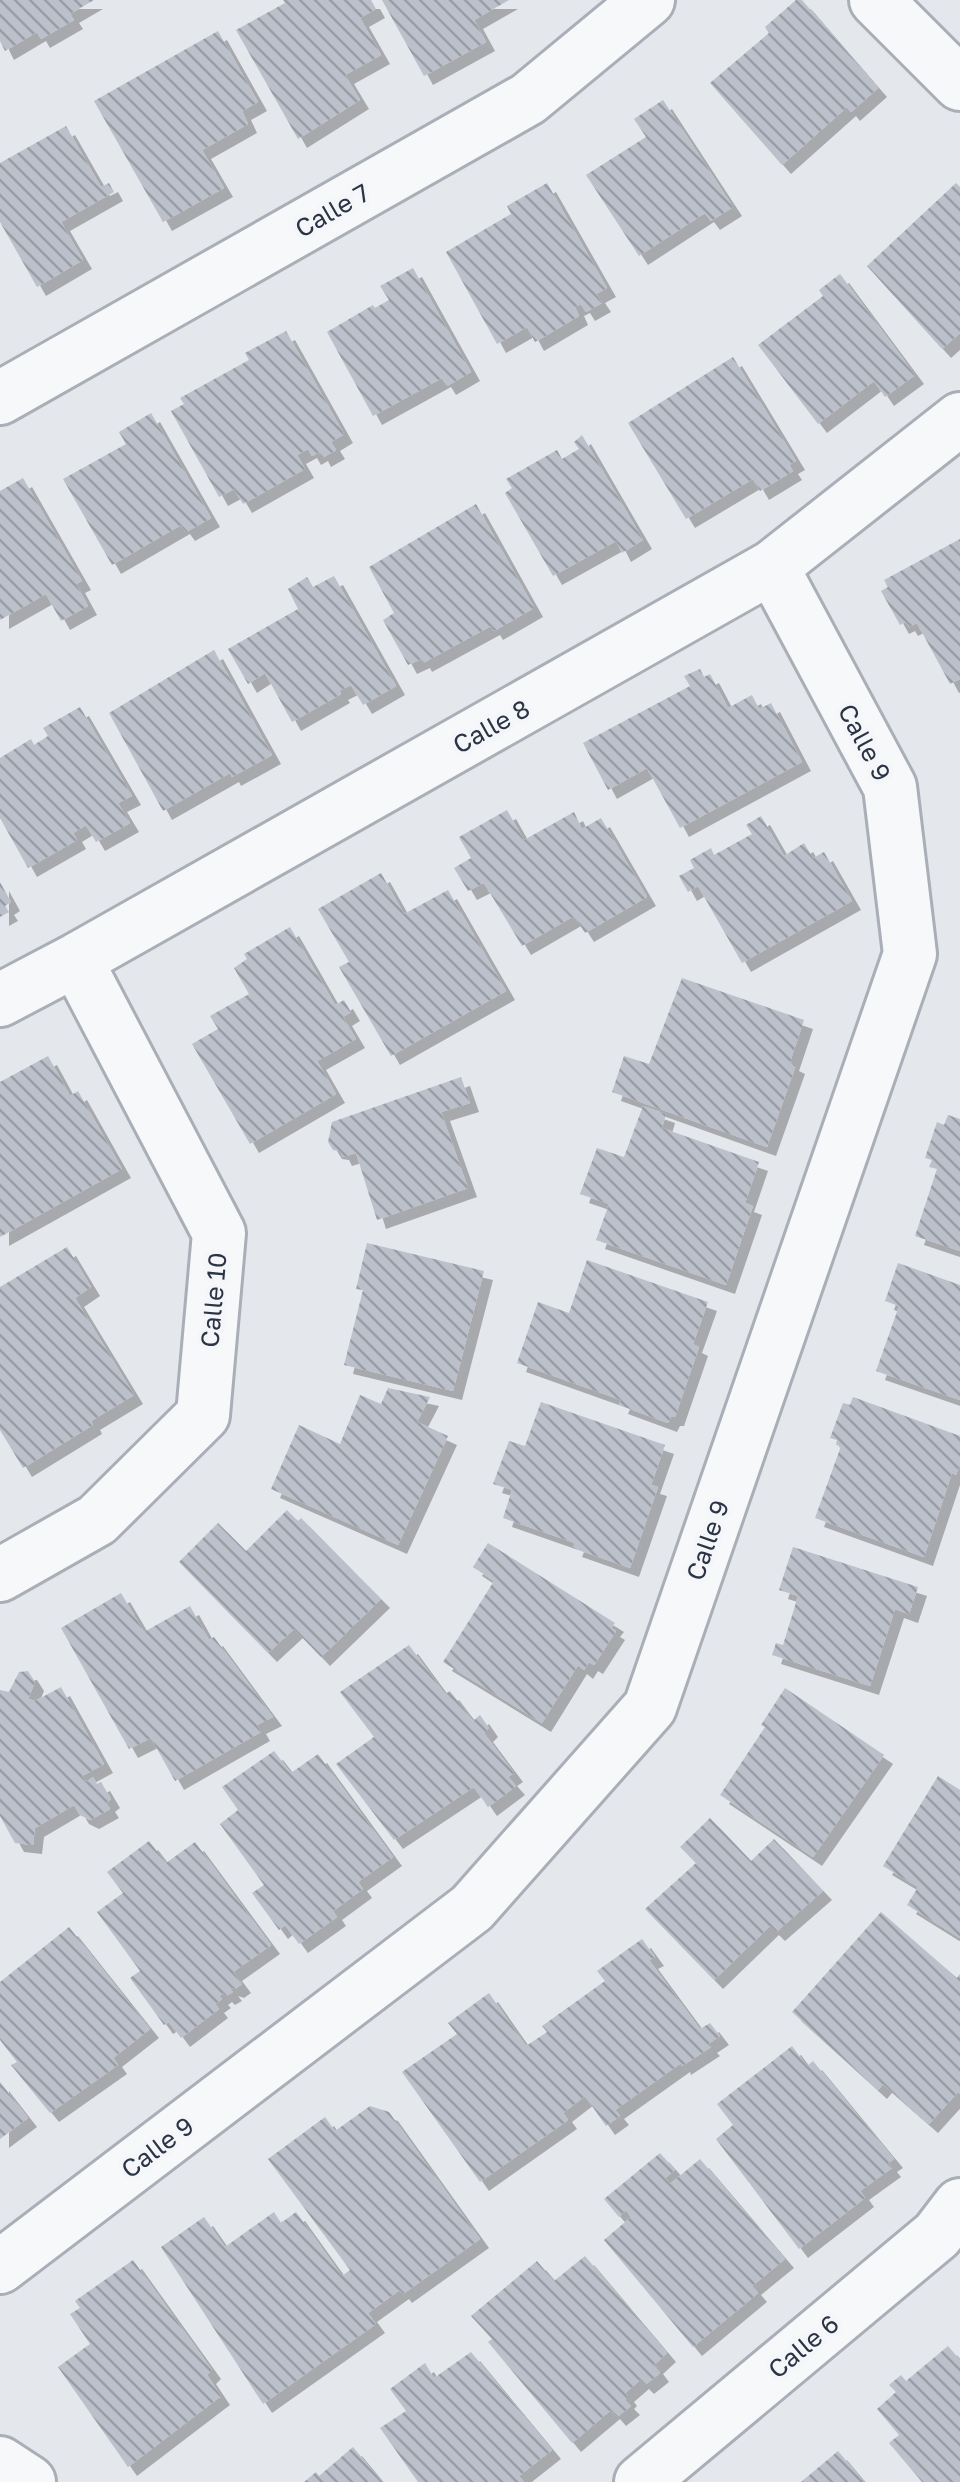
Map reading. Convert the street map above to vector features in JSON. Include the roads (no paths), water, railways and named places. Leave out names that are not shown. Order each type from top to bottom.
[{"type":"street","name":"Calle 7","points":[[0,398],[528,99],[648,0]]},
{"type":"street","points":[[876,0],[960,84]]},
{"type":"street","name":"Calle 8","points":[[0,1000],[772,567],[960,420]]},
{"type":"street","name":"Calle 9","points":[[0,2267],[472,1908],[650,1707],[910,954],[890,787],[772,567]]},
{"type":"street","name":"Calle 10","points":[[0,1575],[97,1520],[202,1415],[219,1233],[76,960]]},
{"type":"street","name":"Calle 6","points":[[641,2482],[937,2235],[960,2206]]},
{"type":"street","points":[[0,2463],[29,2482]]}]
